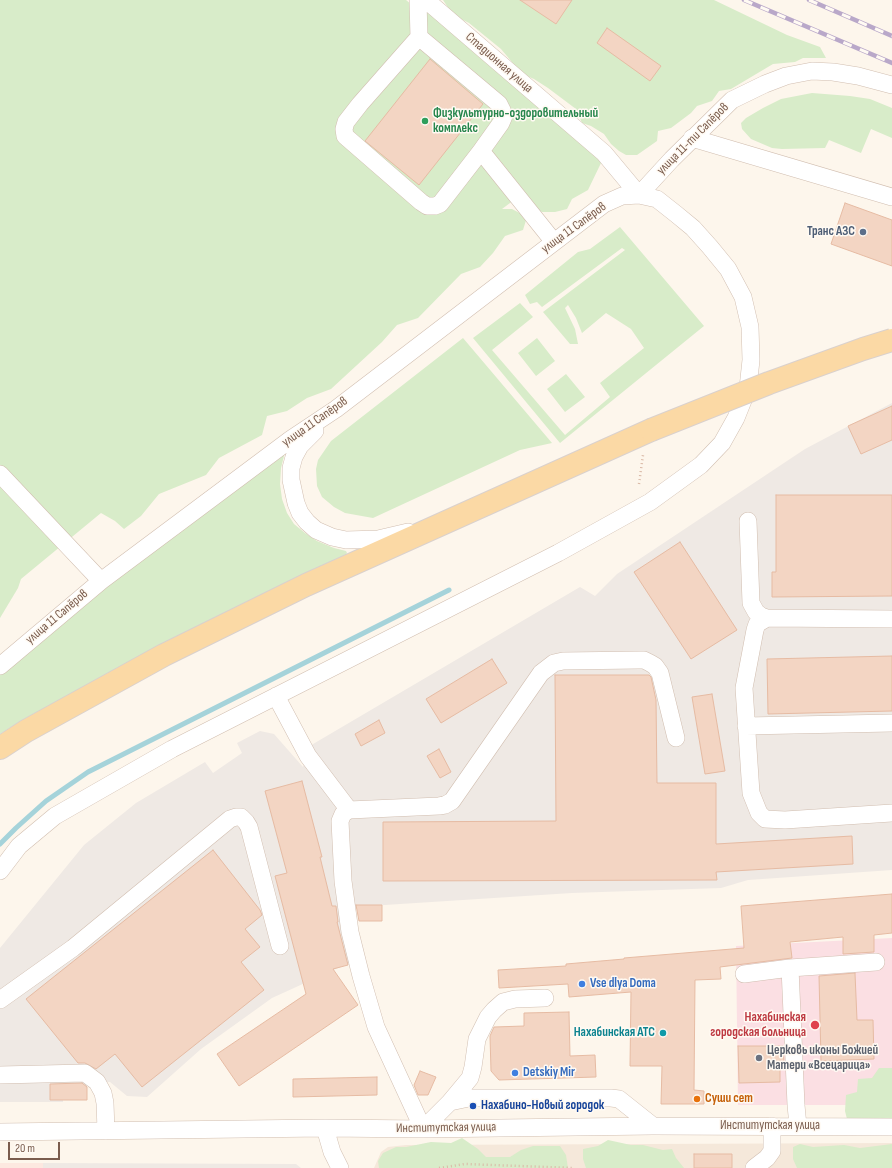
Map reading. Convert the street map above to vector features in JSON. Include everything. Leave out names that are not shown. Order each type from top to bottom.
[{"type":"main road","points":[[0,748],[164,654],[306,585],[443,523],[648,440],[768,383],[892,340]]},
{"type":"street","points":[[418,0],[419,37],[360,104],[346,122],[344,129],[345,136],[421,202],[427,206],[435,206],[440,204],[481,151],[502,122],[504,116],[498,104],[419,37]]},
{"type":"street","name":"Стадионная улица","points":[[426,0],[604,153],[639,194]]},
{"type":"street","name":"улица 11-ти Сапёров","points":[[639,194],[692,138],[732,100],[765,84],[786,76],[812,71],[833,72],[858,76],[892,85]]},
{"type":"street","points":[[692,138],[892,197]]},
{"type":"street","points":[[481,151],[554,242]]},
{"type":"street","points":[[0,872],[19,846],[54,816],[172,749],[558,553],[650,502],[701,465],[722,443],[736,418],[748,388],[751,360],[750,327],[743,296],[728,269],[693,228],[657,200],[639,194]]},
{"type":"street","name":"улица 11 Сапёров","points":[[0,666],[101,581],[291,439],[336,409],[604,204],[622,196],[639,194]]},
{"type":"street","points":[[336,409],[300,446],[294,457],[291,468],[292,490],[300,513],[307,522],[316,530],[332,537],[346,540],[378,539],[443,523]]},
{"type":"street","points":[[0,474],[101,581]]},
{"type":"street","points":[[748,521],[752,603],[756,612],[761,616],[766,618],[892,619]]},
{"type":"street","points":[[766,618],[757,624],[746,677],[744,697],[752,793],[757,809],[765,819],[785,820],[892,813]]},
{"type":"street","points":[[545,998],[515,999],[503,1002],[491,1013],[484,1023],[477,1039],[470,1078],[450,1102],[423,1129],[374,1021],[362,983],[352,939],[343,881],[340,846],[340,821],[343,814],[349,810],[439,806],[445,805],[452,801],[541,673],[554,663],[563,661],[644,660],[655,666],[660,673],[676,738]]},
{"type":"street","points":[[276,696],[308,756],[349,810]]},
{"type":"street","points":[[746,726],[892,723]]},
{"type":"street","points":[[0,1000],[73,948],[230,819],[236,817],[241,817],[249,827],[280,946]]},
{"type":"street","points":[[744,974],[790,968],[876,962]]},
{"type":"street","points":[[790,968],[798,1126]]},
{"type":"street","points":[[0,1075],[85,1073],[97,1082],[103,1093],[105,1102],[106,1130]]},
{"type":"street","points":[[450,1102],[469,1098],[611,1098],[619,1099],[626,1103],[653,1126]]},
{"type":"street","name":"Институтская улица","points":[[0,1132],[653,1126],[892,1127]]},
{"type":"street","points":[[754,1168],[767,1158],[772,1151],[772,1126]]},
{"type":"street","points":[[325,1128],[332,1152],[340,1168]]},
{"type":"path","points":[[639,484],[648,440]]},
{"type":"path","points":[[439,1168],[465,1164],[574,1168]]},
{"type":"shaded area","points":[[892,403],[892,870],[748,880],[721,888],[572,893],[338,908],[351,962],[272,998],[201,1049],[147,1097],[127,1096],[110,1082],[87,1082],[87,1100],[63,1100],[63,1102],[0,1102],[0,948],[84,845],[136,803],[205,762],[213,773],[242,753],[237,743],[260,731],[274,734],[303,767],[308,747],[580,587],[595,596],[617,574],[805,449]]},
{"type":"shaded area","name":"Нахабинская городская больница","points":[[892,938],[892,1105],[738,1105],[736,946]]},
{"type":"shaded area","points":[[892,1143],[892,1168],[374,1168],[381,1152],[388,1147],[406,1145]]},
{"type":"shaded area","points":[[0,1163],[43,1163],[43,1168],[0,1168]]},
{"type":"shaded area","points":[[43,1163],[296,1164],[301,1168],[43,1168]]},
{"type":"green space","points":[[0,0],[406,0],[423,14],[428,9],[534,98],[542,111],[593,147],[601,163],[588,190],[572,199],[567,209],[555,212],[542,212],[518,197],[502,209],[512,209],[527,217],[523,230],[505,236],[493,253],[480,267],[461,274],[418,318],[397,325],[382,342],[331,389],[307,398],[287,411],[267,416],[262,435],[219,458],[206,475],[159,494],[141,516],[124,529],[115,521],[101,513],[21,579],[18,588],[0,618]]},
{"type":"green space","points":[[443,0],[714,0],[787,35],[820,47],[826,58],[803,58],[795,62],[773,64],[731,89],[719,91],[712,101],[697,106],[691,113],[671,128],[658,131],[657,141],[637,155],[626,155],[611,144],[604,134],[591,126],[582,123],[576,109],[548,88],[534,79],[522,74],[501,49],[469,23],[453,15]]},
{"type":"green space","points":[[812,93],[870,99],[892,108],[892,138],[871,129],[861,153],[829,140],[825,148],[782,149],[772,148],[751,139],[742,129],[741,123],[746,118],[763,108],[781,99]]},
{"type":"green space","points":[[620,227],[704,326],[560,443],[473,338],[520,303],[533,317],[492,350],[565,435],[610,397],[600,383],[644,348],[631,329],[606,313],[582,333],[576,318],[568,305],[565,308],[575,329],[578,344],[570,344],[543,312],[625,250],[622,248],[542,307],[537,302],[530,304],[525,295],[578,252],[590,249]]},
{"type":"green space","points":[[463,338],[552,443],[520,450],[373,518],[345,513],[334,507],[322,497],[317,486],[316,469],[318,460],[331,441]]},
{"type":"green space","points":[[537,338],[555,361],[536,376],[518,353]]},
{"type":"green space","points":[[566,374],[585,397],[565,412],[547,389]]},
{"type":"green space","points":[[285,452],[281,468],[280,484],[282,499],[287,513],[294,524],[305,533],[317,541],[346,551],[347,553],[345,556],[161,645],[22,720],[0,734],[0,673],[106,586]]},
{"type":"green space","points":[[879,1068],[892,1068],[892,1120],[847,1119],[845,1111],[846,1095],[857,1092],[858,1079],[872,1078]]},
{"type":"green space","points":[[462,1138],[478,1149],[486,1157],[510,1157],[521,1150],[533,1146],[560,1146],[566,1155],[568,1168],[379,1168],[378,1161],[383,1153],[396,1147],[406,1147],[431,1142],[451,1143]]},
{"type":"green space","points":[[608,1140],[631,1145],[643,1145],[663,1150],[672,1149],[676,1158],[684,1168],[586,1168],[583,1159],[583,1149],[598,1146]]},
{"type":"green space","points":[[800,1144],[813,1147],[844,1145],[860,1148],[892,1144],[892,1168],[797,1168],[793,1159],[793,1147]]},
{"type":"building","points":[[520,0],[572,0],[556,24]]},
{"type":"building","points":[[607,28],[661,66],[650,81],[597,43]]},
{"type":"building","name":"Физкультурно-оздоровительный комплекс","points":[[430,59],[483,104],[419,185],[365,141]]},
{"type":"building","name":"Транс АЗС","points":[[845,203],[892,220],[892,266],[831,244]]},
{"type":"building","points":[[892,406],[892,440],[861,454],[848,426]]},
{"type":"building","points":[[776,495],[892,495],[892,596],[772,597],[772,572],[776,572]]},
{"type":"building","points":[[680,542],[737,630],[691,659],[634,572]]},
{"type":"building","points":[[892,656],[892,711],[768,714],[767,659]]},
{"type":"building","points":[[492,659],[507,683],[441,723],[426,699]]},
{"type":"building","points":[[555,675],[649,675],[651,677],[656,700],[657,783],[716,783],[716,844],[852,836],[853,864],[716,872],[717,880],[383,881],[383,822],[556,821]]},
{"type":"building","points":[[712,694],[725,771],[705,774],[692,697]]},
{"type":"building","points":[[379,720],[385,733],[361,746],[355,734]]},
{"type":"building","points":[[439,749],[451,772],[440,778],[427,756]]},
{"type":"building","points":[[302,781],[322,857],[320,857],[332,906],[336,906],[337,922],[348,965],[333,969],[358,1005],[239,1086],[217,1054],[306,994],[275,876],[287,873],[265,791]]},
{"type":"building","points":[[213,850],[260,910],[262,915],[245,929],[260,947],[241,962],[264,990],[142,1087],[115,1054],[96,1069],[85,1063],[78,1063],[26,999]]},
{"type":"building","points":[[892,894],[892,933],[874,935],[874,952],[843,954],[843,937],[790,942],[792,958],[720,967],[721,979],[695,980],[694,1090],[704,1091],[704,1104],[661,1104],[662,1066],[630,1066],[631,992],[569,997],[568,984],[499,988],[498,970],[566,966],[566,964],[624,958],[744,948],[741,906]]},
{"type":"building","points":[[356,905],[382,905],[382,921],[359,921]]},
{"type":"building","points":[[855,973],[857,1020],[873,1020],[874,1059],[821,1061],[819,976]]},
{"type":"building","points":[[569,1012],[570,1056],[595,1055],[596,1077],[499,1080],[491,1071],[490,1036],[494,1027],[524,1026],[524,1013]]},
{"type":"building","name":"Церковь иконы Божией Матери «Всецарица»","points":[[738,1046],[783,1046],[784,1062],[780,1062],[780,1082],[739,1083]]},
{"type":"building","points":[[420,1071],[436,1077],[428,1095],[418,1095],[414,1085]]},
{"type":"building","points":[[377,1077],[377,1095],[293,1097],[293,1079]]},
{"type":"building","points":[[82,1083],[87,1087],[87,1100],[50,1100],[50,1084]]},
{"type":"building","points":[[694,1154],[732,1154],[732,1168],[694,1168]]},
{"type":"waterway","points":[[0,844],[46,801],[88,772],[449,590]]},
{"type":"railway","points":[[744,0],[892,63]]},
{"type":"railway","points":[[809,0],[892,36]]},
{"type":"place","name":"Физкультурно-оздоровительный комплекс","points":[[425,121]]},
{"type":"place","name":"Транс АЗС","points":[[863,232]]},
{"type":"place","name":"Vse dlya Doma","points":[[582,984]]},
{"type":"place","name":"Нахабинская городская больница","points":[[815,1025]]},
{"type":"place","name":"Нахабинская АТС","points":[[663,1033]]},
{"type":"place","name":"Церковь иконы Божией Матери «Всецарица»","points":[[759,1058]]},
{"type":"place","name":"Detskiy Mir","points":[[515,1073]]},
{"type":"place","name":"Суши сет","points":[[697,1099]]},
{"type":"place","name":"Нахабино-Новый городок","points":[[473,1106]]}]
